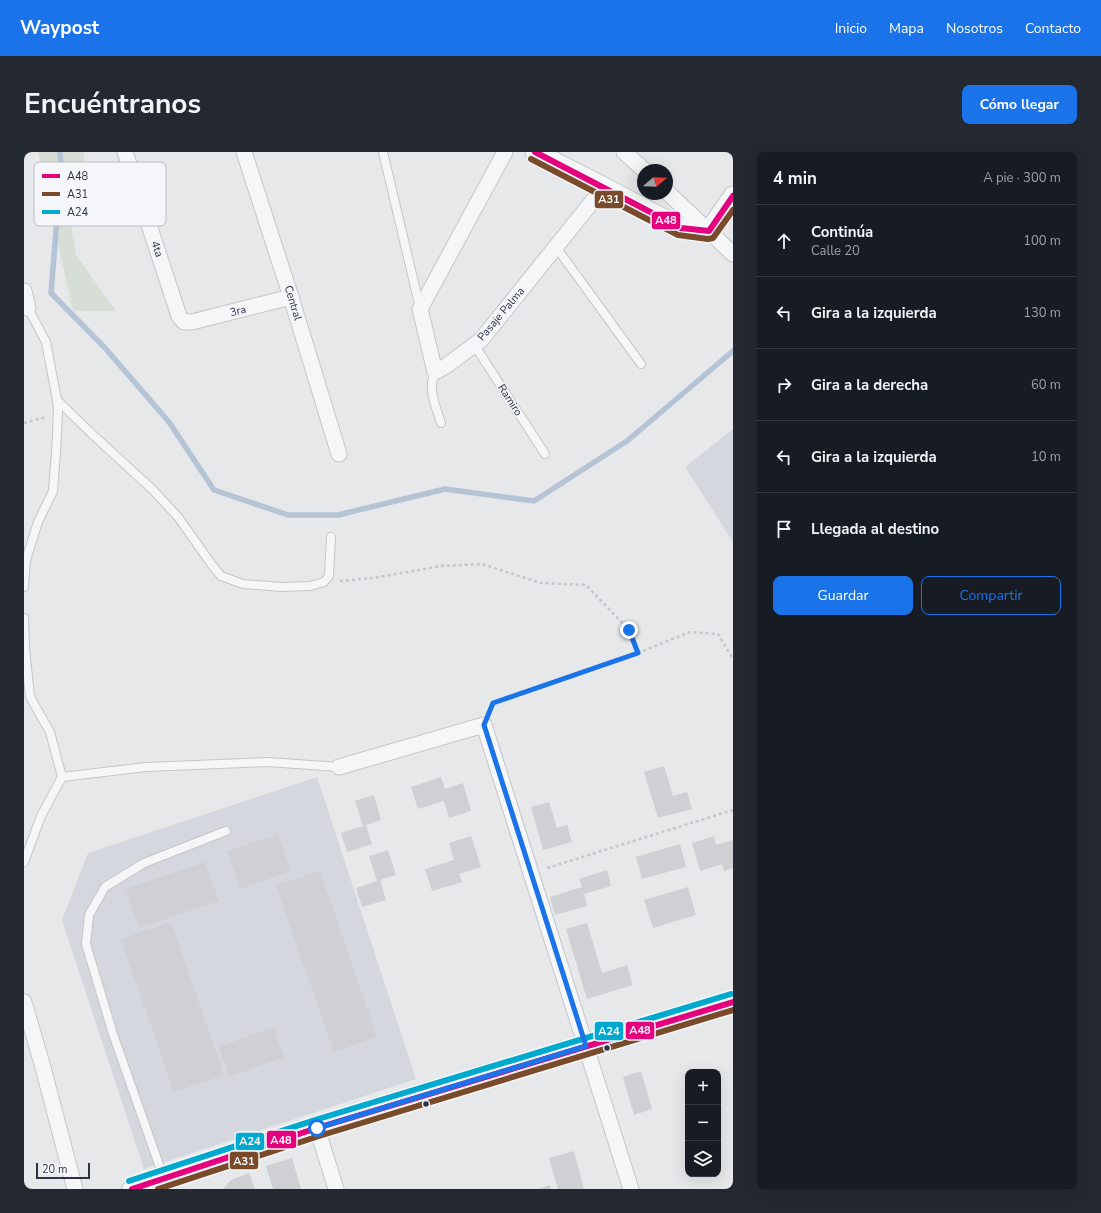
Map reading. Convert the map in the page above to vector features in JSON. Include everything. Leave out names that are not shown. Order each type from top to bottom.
[{"type":"street","name":"4ta","points":[[125,152],[128,162]]},
{"type":"street","name":"Central","points":[[244,152],[291,297],[339,454]]},
{"type":"street","points":[[435,372],[420,309],[505,152]]},
{"type":"street","points":[[535,152],[681,228],[709,231]]},
{"type":"street","points":[[628,153],[638,164]]},
{"type":"street","name":"Pasaje Palma","points":[[435,372],[475,346],[481,340],[604,187]]},
{"type":"street","points":[[709,231],[733,196]]},
{"type":"street","points":[[673,198],[733,254]]},
{"type":"street","name":"4ta","points":[[149,226],[179,316],[184,322]]},
{"type":"street","points":[[24,291],[26,309]]},
{"type":"street","name":"3ra","points":[[184,322],[192,322],[291,297]]},
{"type":"street","points":[[339,766],[484,725],[631,1189]]},
{"type":"street","points":[[24,1002],[42,1064],[74,1189]]},
{"type":"street","points":[[132,1189],[317,1128],[733,1002]]},
{"type":"street","points":[[317,1128],[336,1189]]},
{"type":"lane","points":[[383,152],[420,309]]},
{"type":"lane","points":[[556,247],[641,364]]},
{"type":"lane","points":[[24,587],[26,560],[38,522],[53,491],[58,413],[46,342],[26,309]]},
{"type":"lane","name":"Ramiro","points":[[475,346],[545,454]]},
{"type":"lane","points":[[435,372],[432,384],[432,394],[441,423]]},
{"type":"lane","points":[[57,400],[153,490],[178,517],[221,576],[243,584],[282,587],[310,586],[324,582],[329,576],[331,537]]},
{"type":"lane","points":[[24,618],[25,648],[30,697],[50,732],[62,777],[41,816],[24,862]]},
{"type":"lane","points":[[62,777],[146,767],[268,762],[339,766]]},
{"type":"lane","points":[[164,1179],[113,1034],[86,944],[89,915],[105,887],[144,863],[226,832]]},
{"type":"path","points":[[24,423],[58,413]]},
{"type":"path","points":[[324,582],[373,578],[441,566],[482,564],[541,583],[586,585],[629,630],[638,653]]},
{"type":"path","points":[[484,725],[493,703],[638,653],[690,632],[718,634],[733,659]]},
{"type":"path","points":[[531,873],[733,810]]},
{"type":"shaded area","points":[[38,152],[85,152],[83,162],[40,162]]},
{"type":"shaded area","points":[[54,226],[71,226],[76,255],[116,311],[73,311]]},
{"type":"shaded area","points":[[733,429],[733,542],[685,467]]},
{"type":"shaded area","points":[[317,777],[416,1079],[144,1169],[62,920],[88,853]]},
{"type":"building","points":[[664,766],[673,796],[687,792],[692,809],[658,818],[644,772]]},
{"type":"building","points":[[441,777],[445,789],[463,783],[471,811],[449,818],[444,801],[418,809],[411,787]]},
{"type":"building","points":[[374,795],[381,820],[366,825],[372,844],[347,852],[341,833],[363,826],[355,801]]},
{"type":"building","points":[[549,802],[557,828],[567,825],[572,842],[543,850],[531,807]]},
{"type":"building","points":[[278,834],[291,871],[240,889],[227,851]]},
{"type":"building","points":[[471,836],[481,867],[459,874],[462,882],[432,891],[425,869],[454,860],[449,843]]},
{"type":"building","points":[[714,836],[716,845],[733,840],[733,868],[724,871],[722,864],[700,871],[692,843]]},
{"type":"building","points":[[680,844],[686,867],[642,879],[636,857]]},
{"type":"building","points":[[388,850],[396,875],[380,880],[386,900],[362,907],[356,888],[377,881],[369,856]]},
{"type":"building","points":[[205,862],[219,901],[139,928],[126,889]]},
{"type":"building","points":[[607,870],[611,886],[584,894],[587,906],[555,915],[550,897],[582,887],[579,879]]},
{"type":"building","points":[[320,871],[377,1037],[334,1052],[276,885]]},
{"type":"building","points":[[688,887],[696,915],[653,928],[644,900]]},
{"type":"building","points":[[171,922],[224,1075],[174,1092],[121,939]]},
{"type":"building","points":[[587,923],[602,973],[627,965],[633,985],[587,999],[566,929]]},
{"type":"building","points":[[273,1027],[284,1057],[230,1077],[219,1047]]},
{"type":"building","points":[[641,1071],[652,1109],[634,1115],[623,1077]]},
{"type":"building","points":[[574,1151],[584,1189],[558,1189],[549,1158]]},
{"type":"building","points":[[292,1158],[301,1189],[273,1189],[266,1166]]},
{"type":"building","points":[[249,1173],[255,1189],[223,1189],[231,1180]]},
{"type":"building","points":[[550,1185],[551,1189],[538,1189]]},
{"type":"waterway","points":[[60,152],[61,162]]},
{"type":"waterway","points":[[56,226],[51,293],[105,348],[169,422],[214,490],[288,515],[338,515],[445,489],[534,501],[627,441],[733,351]]},
{"type":"transit line","name":"A48","points":[[535,152],[681,228],[709,231],[733,196]]},
{"type":"transit line","name":"A31","points":[[531,159],[678,235],[708,239],[713,238],[733,210]]},
{"type":"transit line","name":"A24","points":[[129,1181],[315,1120],[731,994]]},
{"type":"transit line","name":"A48","points":[[132,1189],[317,1128],[733,1002]]},
{"type":"transit line","name":"A31","points":[[158,1189],[319,1136],[733,1010]]},
{"type":"route","points":[[317,1128],[586,1046],[484,725],[493,703],[638,653],[629,630]]}]
